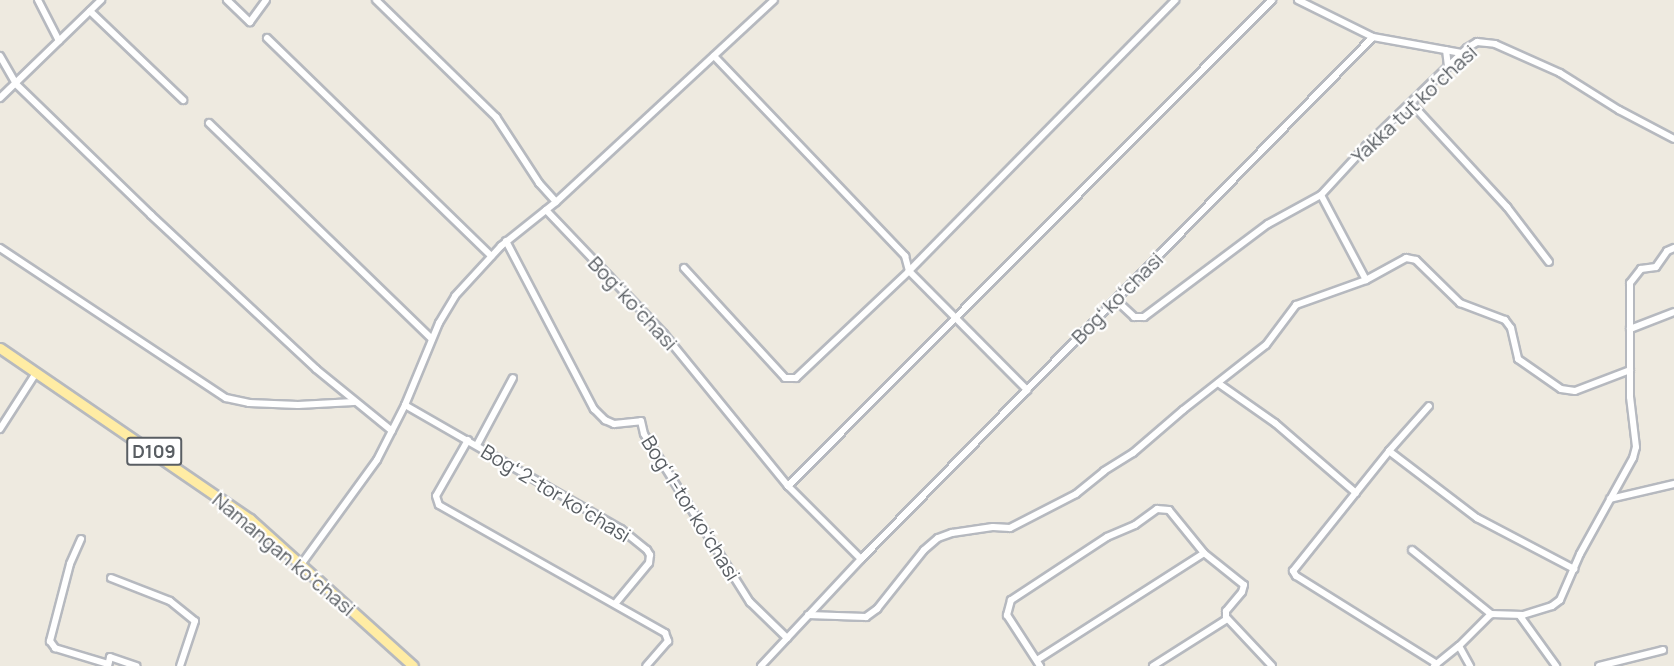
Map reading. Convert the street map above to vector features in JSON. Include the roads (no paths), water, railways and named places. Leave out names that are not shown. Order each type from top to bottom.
[{"type":"main road","name":"Namangan koʻchasi","points":[[0,348],[250,519],[409,665]]},
{"type":"street","points":[[38,0],[59,41]]},
{"type":"street","points":[[0,98],[101,0]]},
{"type":"street","points":[[227,0],[250,22],[266,0]]},
{"type":"street","points":[[376,0],[496,117],[539,183],[556,202]]},
{"type":"street","points":[[300,566],[376,460],[405,405],[432,339],[454,296],[506,242],[556,202],[774,0]]},
{"type":"street","points":[[684,268],[789,380],[800,375],[909,271],[1175,0]]},
{"type":"street","points":[[788,486],[1272,0]]},
{"type":"street","points":[[1298,0],[1373,37],[1462,53]]},
{"type":"street","points":[[90,11],[183,100]]},
{"type":"street","name":"Bogʻ koʻchasi","points":[[761,666],[861,559],[1373,37]]},
{"type":"street","points":[[267,38],[491,256]]},
{"type":"street","name":"Yakka tut koʻchasi","points":[[1116,300],[1134,317],[1144,317],[1268,224],[1321,195],[1411,102],[1462,53],[1477,42],[1495,44],[1560,73],[1619,110],[1674,139]]},
{"type":"street","points":[[1446,50],[1448,67]]},
{"type":"street","points":[[0,56],[16,84],[151,215],[355,402],[392,430]]},
{"type":"street","points":[[714,56],[905,256],[909,271],[1027,390]]},
{"type":"street","points":[[1411,102],[1500,199],[1549,262]]},
{"type":"street","points":[[209,123],[432,339]]},
{"type":"street","points":[[1321,195],[1366,280]]},
{"type":"street","name":"Bogʻ koʻchasi","points":[[546,210],[664,334],[788,486],[861,559]]},
{"type":"street","name":"Bogʻ 1-tor koʻchasi","points":[[506,242],[594,409],[605,420],[614,424],[641,421],[644,434],[750,602],[786,638]]},
{"type":"street","points":[[0,248],[226,398],[249,403],[298,405],[355,402]]},
{"type":"street","points":[[1412,550],[1491,614],[1520,616],[1552,606],[1560,600],[1633,458],[1636,447],[1630,397],[1630,283],[1641,269],[1656,267],[1665,254],[1674,248]]},
{"type":"street","points":[[808,615],[860,618],[871,614],[924,550],[938,538],[952,532],[993,527],[1010,528],[1076,494],[1104,471],[1133,453],[1266,345],[1296,304],[1366,280],[1403,259],[1413,258],[1460,303],[1505,320],[1511,328],[1518,359],[1565,391],[1575,391],[1630,370]]},
{"type":"street","points":[[1630,329],[1674,312]]},
{"type":"street","points":[[0,429],[36,373]]},
{"type":"street","points":[[477,445],[513,378]]},
{"type":"street","points":[[1218,383],[1275,423],[1356,493]]},
{"type":"street","name":"Bogʻ 2-tor koʻchasi","points":[[405,405],[621,529],[647,550],[650,555],[649,563],[615,604]]},
{"type":"street","points":[[1429,406],[1389,451],[1293,569],[1293,574],[1435,665],[1459,646],[1491,614]]},
{"type":"street","name":"Bogʻ 2-tor koʻchasi","points":[[468,440],[436,496],[439,505],[665,633],[669,638],[646,666]]},
{"type":"street","points":[[1389,451],[1477,518],[1574,569]]},
{"type":"street","points":[[1610,499],[1674,484]]},
{"type":"street","points":[[1204,553],[1038,663],[1007,615],[1007,606],[1011,600],[1081,552],[1135,525],[1161,508],[1169,510],[1204,553],[1244,585],[1226,611],[1227,619]]},
{"type":"street","points":[[81,539],[70,564],[50,641],[55,648],[108,665],[111,657],[136,666]]},
{"type":"street","points":[[111,578],[170,601],[195,621],[180,666]]},
{"type":"street","points":[[1520,616],[1556,666]]},
{"type":"street","points":[[1153,666],[1227,619]]},
{"type":"street","points":[[1227,619],[1233,622],[1259,656],[1272,666]]},
{"type":"street","points":[[1459,646],[1470,666]]},
{"type":"street","points":[[1599,666],[1663,650]]}]
